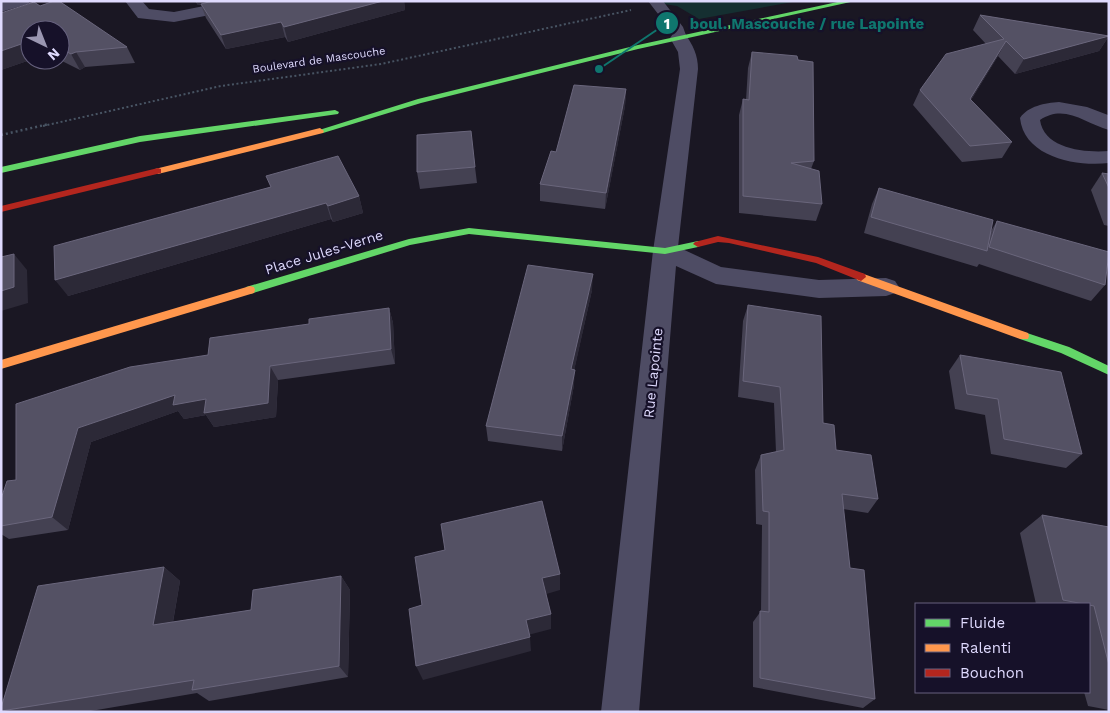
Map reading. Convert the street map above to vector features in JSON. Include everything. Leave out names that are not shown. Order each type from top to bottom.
[{"type":"street","points":[[1,7],[22,1]]},
{"type":"street","points":[[133,1],[144,14],[174,17],[256,1]]},
{"type":"street","points":[[1,208],[341,126],[418,101],[678,38],[852,1]]},
{"type":"street","name":"Rue Lapointe","points":[[620,712],[665,251],[689,69],[689,59],[686,50],[678,38]]},
{"type":"street","points":[[1,170],[119,143],[164,135],[418,101]]},
{"type":"street","points":[[1109,124],[1088,114],[1059,108],[1037,112],[1030,118],[1029,125],[1033,133],[1042,142],[1056,149],[1089,158],[1109,157]]},
{"type":"street","name":"Place Jules-Verne","points":[[1,365],[409,242],[469,231],[665,251],[718,239],[730,240],[818,260],[886,287],[1065,350],[1109,371]]},
{"type":"street","points":[[665,251],[716,275],[819,289],[886,287]]},
{"type":"lane","points":[[655,1],[676,27],[678,38]]},
{"type":"path","name":"Boulevard de Mascouche","points":[[1,135],[213,88],[382,64],[632,10]]},
{"type":"green space","points":[[643,1],[798,1],[699,19],[677,6]]},
{"type":"building","points":[[59,1],[127,47],[71,54],[70,20],[20,20],[20,44],[1,51],[1,13],[34,2],[40,6]]},
{"type":"building","points":[[213,1],[383,1],[284,27],[281,22],[221,35],[201,4]]},
{"type":"building","points":[[980,15],[1109,36],[1024,59],[1006,41],[970,99],[1012,142],[970,146],[920,90],[946,54],[1004,39]]},
{"type":"building","points":[[752,52],[797,56],[798,60],[813,62],[814,161],[791,163],[819,171],[822,204],[743,196],[743,99],[749,100]]},
{"type":"building","points":[[574,85],[626,89],[606,193],[540,184],[551,151],[556,152]]},
{"type":"building","points":[[471,131],[475,167],[417,172],[417,135]]},
{"type":"building","points":[[338,156],[359,196],[328,206],[326,203],[55,280],[54,246],[271,187],[266,176]]},
{"type":"building","points":[[1102,173],[1109,174],[1109,188]]},
{"type":"building","points":[[879,188],[993,220],[987,251],[871,217]]},
{"type":"building","points":[[997,221],[1109,252],[1105,285],[989,247]]},
{"type":"building","points":[[14,254],[14,287],[1,291],[1,257]]},
{"type":"building","points":[[528,265],[593,274],[571,369],[575,370],[562,436],[486,426]]},
{"type":"building","points":[[748,305],[821,316],[823,423],[834,425],[836,450],[871,455],[878,499],[842,494],[850,568],[864,570],[875,699],[760,678],[760,611],[769,612],[769,512],[763,511],[761,455],[784,450],[780,387],[743,381]]},
{"type":"building","points":[[389,308],[391,349],[270,366],[268,403],[204,413],[206,399],[173,405],[175,395],[78,428],[52,517],[1,526],[1,499],[7,481],[16,480],[16,404],[130,367],[208,355],[210,338],[309,324],[309,319]]},
{"type":"building","points":[[960,355],[1061,372],[1082,454],[1004,439],[998,399],[967,394]]},
{"type":"building","points":[[542,501],[560,574],[542,578],[551,614],[526,620],[530,637],[416,666],[409,609],[422,605],[415,557],[445,550],[441,524]]},
{"type":"building","points":[[1042,515],[1109,527],[1109,665],[1094,606],[1090,605],[1090,603],[1063,600]]},
{"type":"building","points":[[164,567],[153,625],[251,610],[253,590],[341,576],[339,666],[192,690],[194,680],[1,711],[38,586]]},
{"type":"traffic: fast","points":[[320,131],[418,101],[638,47],[852,1]]},
{"type":"traffic: fast","points":[[1,170],[140,139],[335,112]]},
{"type":"traffic: fast","points":[[250,290],[409,242],[469,231],[665,251],[698,244]]},
{"type":"traffic: fast","points":[[1024,336],[1065,350],[1109,371]]},
{"type":"traffic: slow","points":[[158,171],[320,131]]},
{"type":"traffic: slow","points":[[861,277],[1024,336]]},
{"type":"traffic: slow","points":[[1,365],[250,290]]},
{"type":"traffic: jam","points":[[1,209],[158,171]]},
{"type":"traffic: jam","points":[[698,244],[718,239],[729,240],[818,260],[861,277]]},
{"type":"place","name":"boul. Mascouche / rue Lapointe","points":[[599,69]]}]
